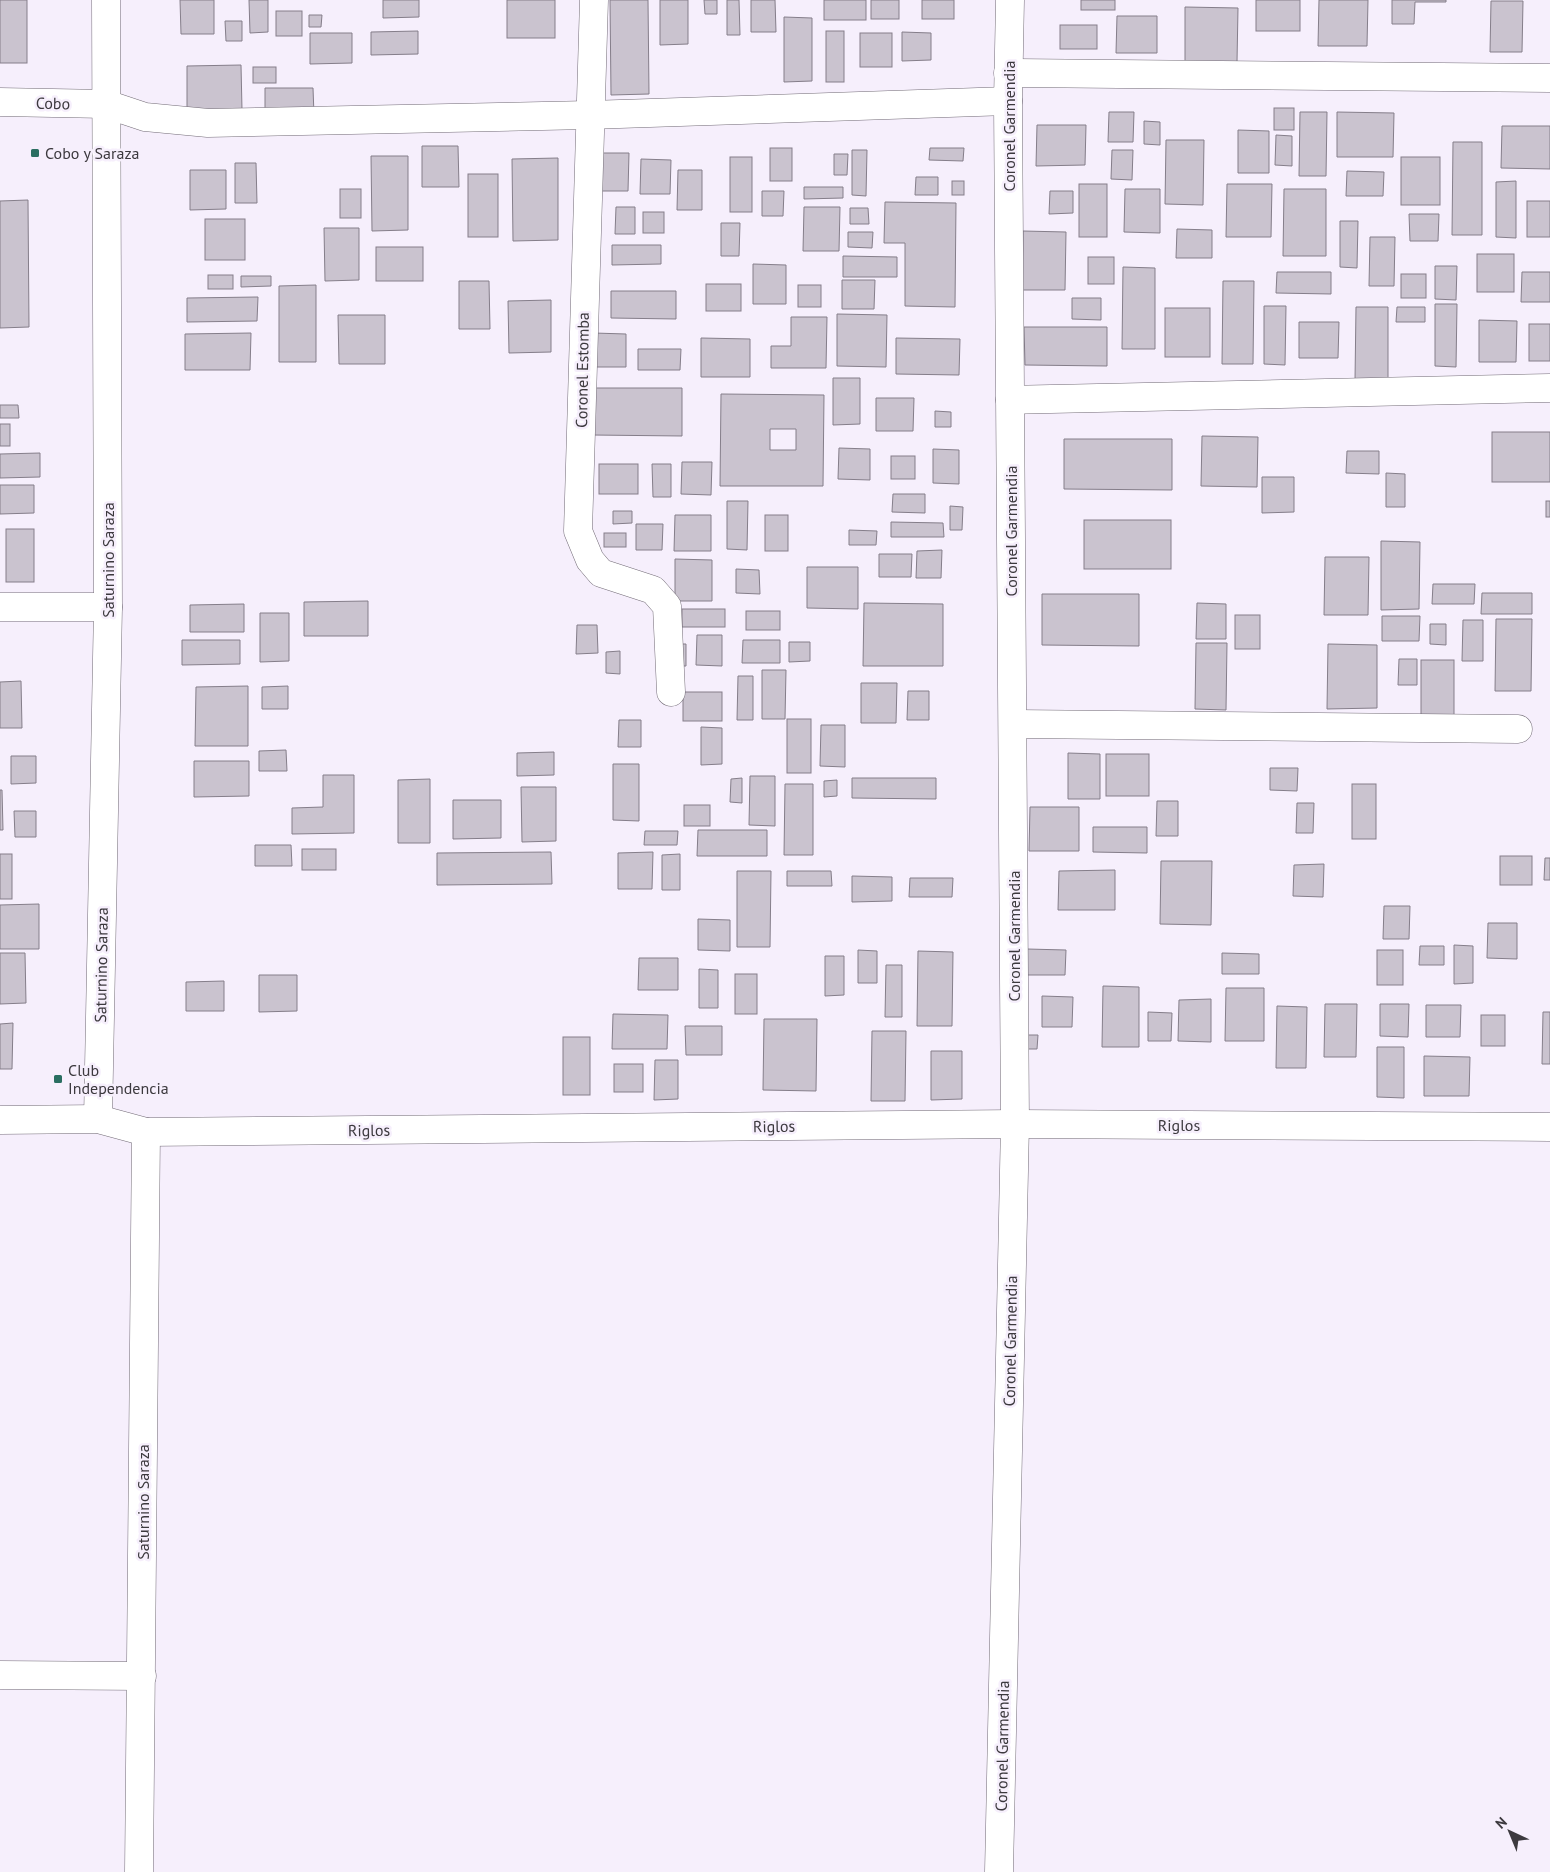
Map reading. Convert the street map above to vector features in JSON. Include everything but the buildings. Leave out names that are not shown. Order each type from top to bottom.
[{"type":"street","name":"Saturnino Saraza","points":[[98,1119],[108,607],[106,0]]},
{"type":"street","name":"Coronel Estomba","points":[[594,0],[589,115],[578,531],[590,560],[602,573],[652,590],[667,606],[671,692]]},
{"type":"street","name":"Coronel Garmendia","points":[[1000,1872],[1014,1124],[1008,101],[1010,0]]},
{"type":"street","points":[[1008,73],[1550,78]]},
{"type":"street","name":"Cobo","points":[[0,102],[106,104],[145,117],[208,123],[589,115],[1008,101]]},
{"type":"street","points":[[1010,400],[1550,388]]},
{"type":"street","points":[[0,608],[108,607]]},
{"type":"street","points":[[1013,724],[1518,730]]},
{"type":"street","name":"Riglos","points":[[0,1120],[98,1119],[146,1132],[1014,1124],[1550,1127]]},
{"type":"street","name":"Saturnino Saraza","points":[[139,1872],[146,1132]]},
{"type":"street","points":[[0,1675],[142,1676]]},
{"type":"place","name":"Cobo y Saraza","points":[[35,153]]},
{"type":"place","name":"Club Independencia","points":[[58,1079]]}]
